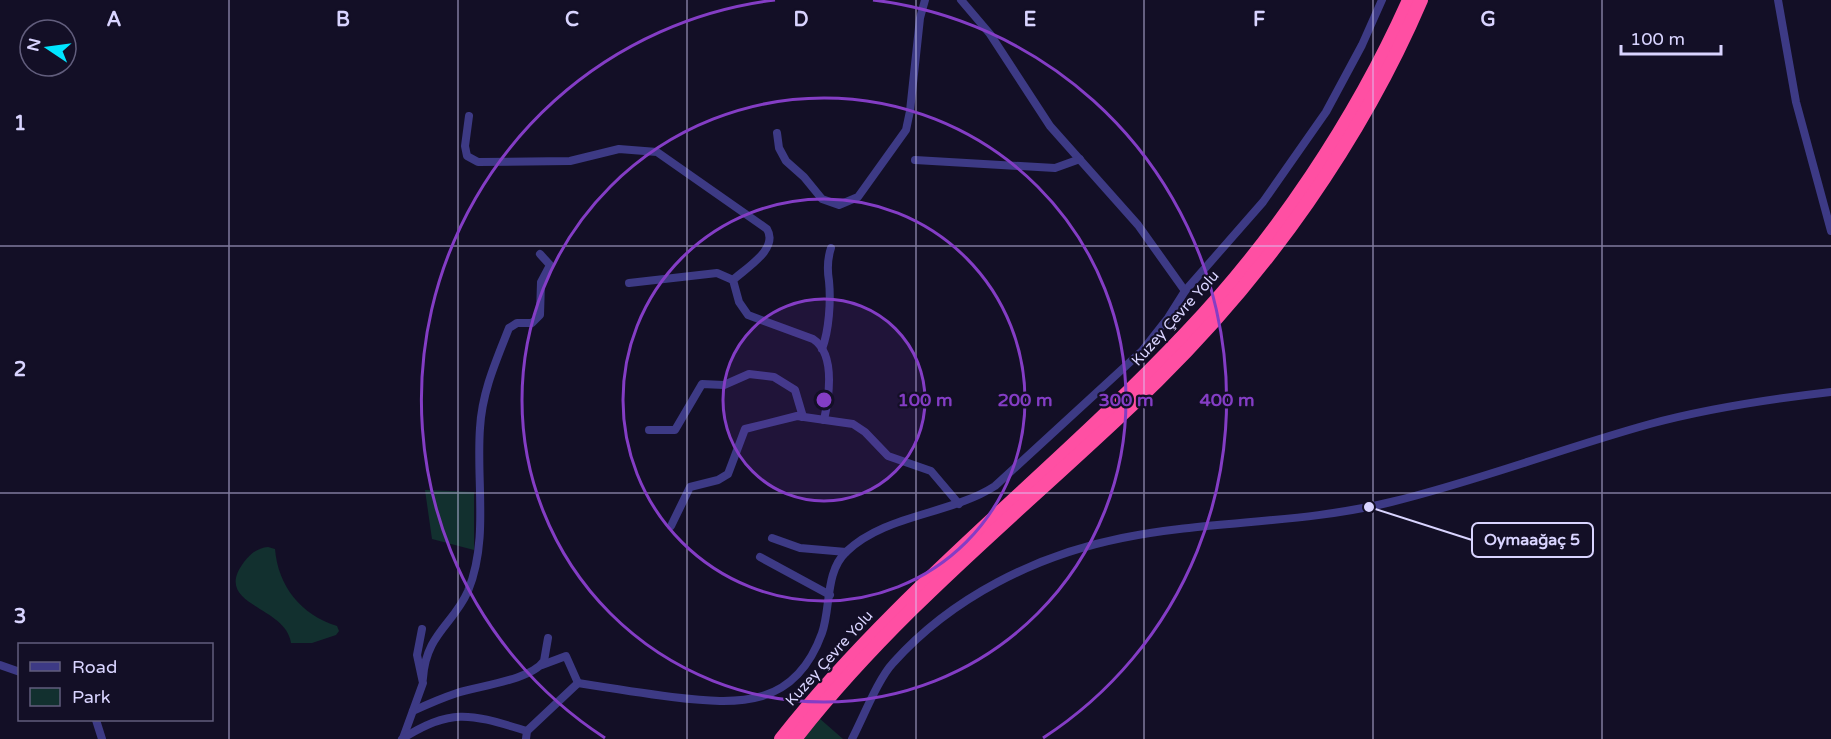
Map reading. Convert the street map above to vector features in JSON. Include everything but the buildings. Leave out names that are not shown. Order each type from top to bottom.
[{"type":"highway","name":"Kuzey Çevre Yolu","points":[[781,739],[817,694],[892,613],[1147,374],[1218,298],[1284,212],[1329,147],[1373,74],[1409,0]]},
{"type":"highway","name":"Kuzey Çevre Yolu","points":[[795,739],[831,694],[901,620],[1157,380],[1215,320],[1271,250],[1339,153],[1383,77],[1421,0]]},
{"type":"street","points":[[777,133],[777,143],[783,157],[822,199],[839,205],[858,197],[898,144],[908,123],[920,18],[925,0]]},
{"type":"street","points":[[961,0],[990,34],[1039,111],[1138,225],[1185,291]]},
{"type":"street","points":[[578,683],[701,700],[739,702],[759,699],[784,686],[809,662],[823,629],[833,573],[846,552],[900,522],[960,504],[1002,480],[1133,361],[1159,332],[1185,291],[1245,225],[1297,157],[1338,90],[1382,0]]},
{"type":"street","points":[[1778,0],[1796,102],[1831,231]]},
{"type":"street","points":[[469,117],[465,146],[467,156],[478,162],[570,161],[619,149],[657,152],[769,232],[769,247],[733,280]]},
{"type":"street","points":[[915,160],[1055,168],[1080,159]]},
{"type":"street","points":[[824,420],[828,378],[822,349],[826,334],[827,260],[831,248]]},
{"type":"street","points":[[403,738],[432,642],[467,592],[471,581],[479,536],[480,427],[487,384],[511,326],[520,322],[532,323],[540,315],[541,282],[550,265],[540,254]]},
{"type":"street","points":[[629,283],[717,273],[733,280]]},
{"type":"street","points":[[733,280],[738,302],[748,315],[813,339],[822,349]]},
{"type":"street","points":[[649,430],[675,430],[702,384],[724,385],[749,374],[774,377],[790,384],[797,393],[803,417]]},
{"type":"street","points":[[852,739],[891,664],[936,621],[997,583],[1042,561],[1124,538],[1313,517],[1391,502],[1653,423],[1756,401],[1831,392]]},
{"type":"street","points":[[671,526],[690,487],[722,479],[730,472],[747,427],[803,417],[853,424],[865,432],[888,456],[931,471],[960,504]]},
{"type":"street","points":[[772,538],[800,548],[846,552]]},
{"type":"street","points":[[760,557],[830,595]]},
{"type":"street","points":[[423,628],[417,655],[423,678]]},
{"type":"street","points":[[542,665],[548,652],[548,638]]},
{"type":"street","points":[[413,711],[455,694],[493,685],[566,656],[578,683]]},
{"type":"street","points":[[0,665],[18,671]]},
{"type":"street","points":[[403,738],[457,715],[480,717],[526,735],[578,683]]},
{"type":"street","points":[[96,721],[102,739]]},
{"type":"green space","points":[[425,490],[474,492],[474,550],[432,539]]},
{"type":"green space","points":[[268,547],[275,549],[286,587],[302,607],[324,621],[337,626],[339,631],[336,635],[312,643],[291,643],[286,630],[277,620],[243,597],[237,588],[236,577],[249,556]]},
{"type":"green space","points":[[819,718],[843,739],[804,739]]},
{"type":"place","name":"Oymaağaç 5","points":[[1369,507]]}]
